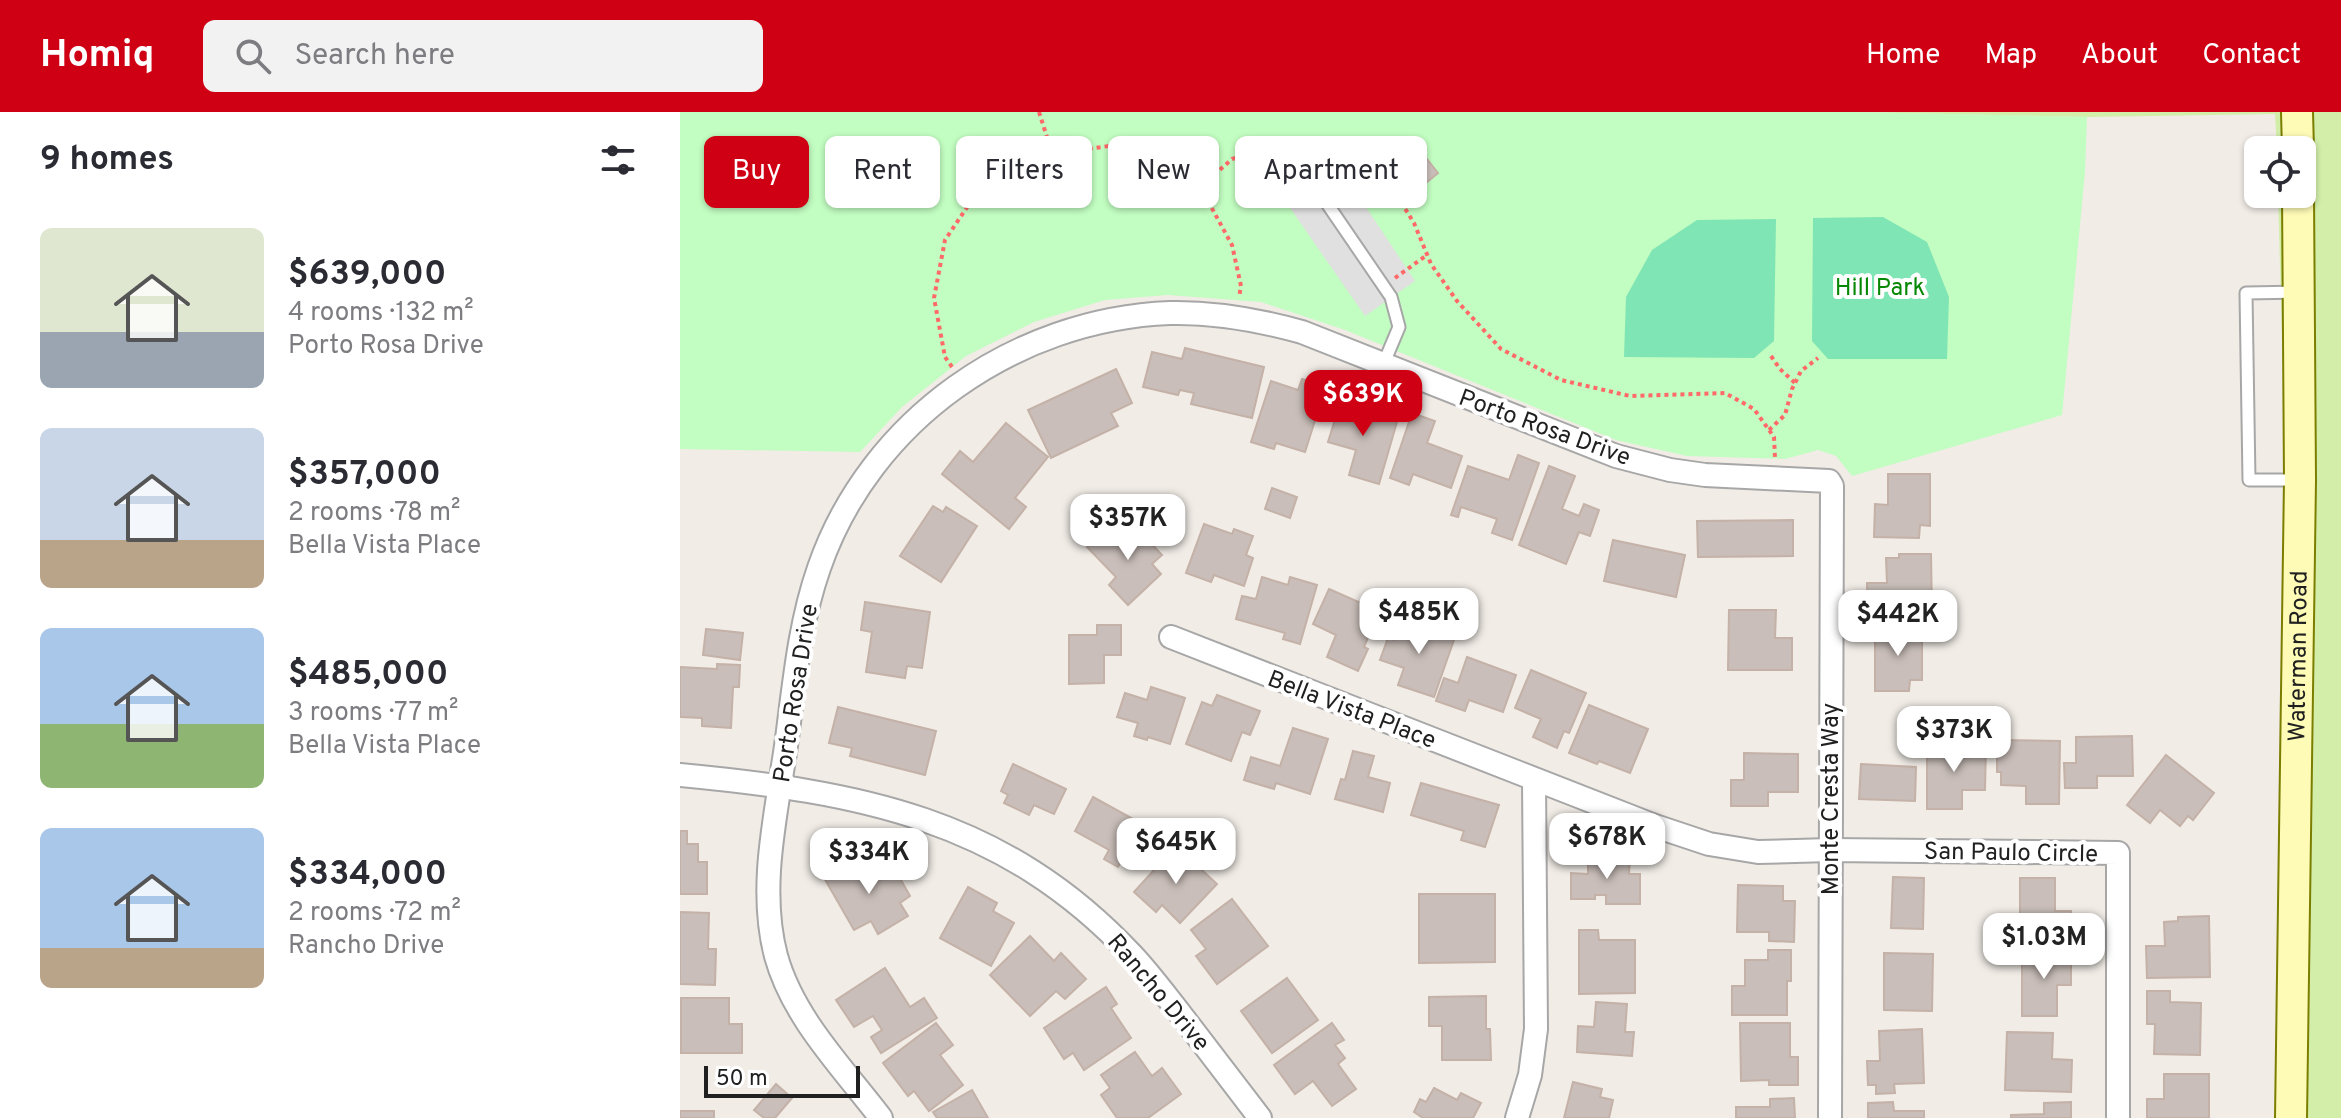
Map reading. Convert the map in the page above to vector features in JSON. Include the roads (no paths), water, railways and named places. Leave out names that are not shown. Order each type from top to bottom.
[{"type":"main road","points":[[2297,112],[2298,136]]},
{"type":"main road","name":"Waterman Road","points":[[2291,1118],[2300,480],[2298,208]]},
{"type":"street","name":"Porto Rosa Drive","points":[[881,1118],[795,1002],[777,959],[768,914],[768,891],[803,619],[819,567],[854,495],[886,451],[923,412],[961,383],[1012,352],[1062,332],[1115,319],[1168,313],[1234,317],[1302,332],[1616,456],[1670,470],[1705,475],[1829,481]]},
{"type":"street","name":"Monte Cresta Way","points":[[1829,481],[1832,486],[1830,1118]]},
{"type":"street","name":"Bella Vista Place","points":[[1171,637],[1534,780],[1709,844],[1758,852],[1830,850]]},
{"type":"street","name":"Rancho Drive","points":[[680,775],[780,786],[886,806],[936,822],[1009,856],[1095,918],[1133,955],[1260,1118]]},
{"type":"street","points":[[1517,1118],[1530,1075],[1536,1029],[1534,780]]},
{"type":"street","name":"San Paulo Circle","points":[[1830,850],[2118,853],[2118,1118]]},
{"type":"lane","points":[[1330,208],[1391,297],[1399,327],[1383,365]]},
{"type":"lane","points":[[2299,292],[2246,293],[2249,480],[2300,480]]},
{"type":"park label","name":"Hill Park","points":[[1880,287]]}]
